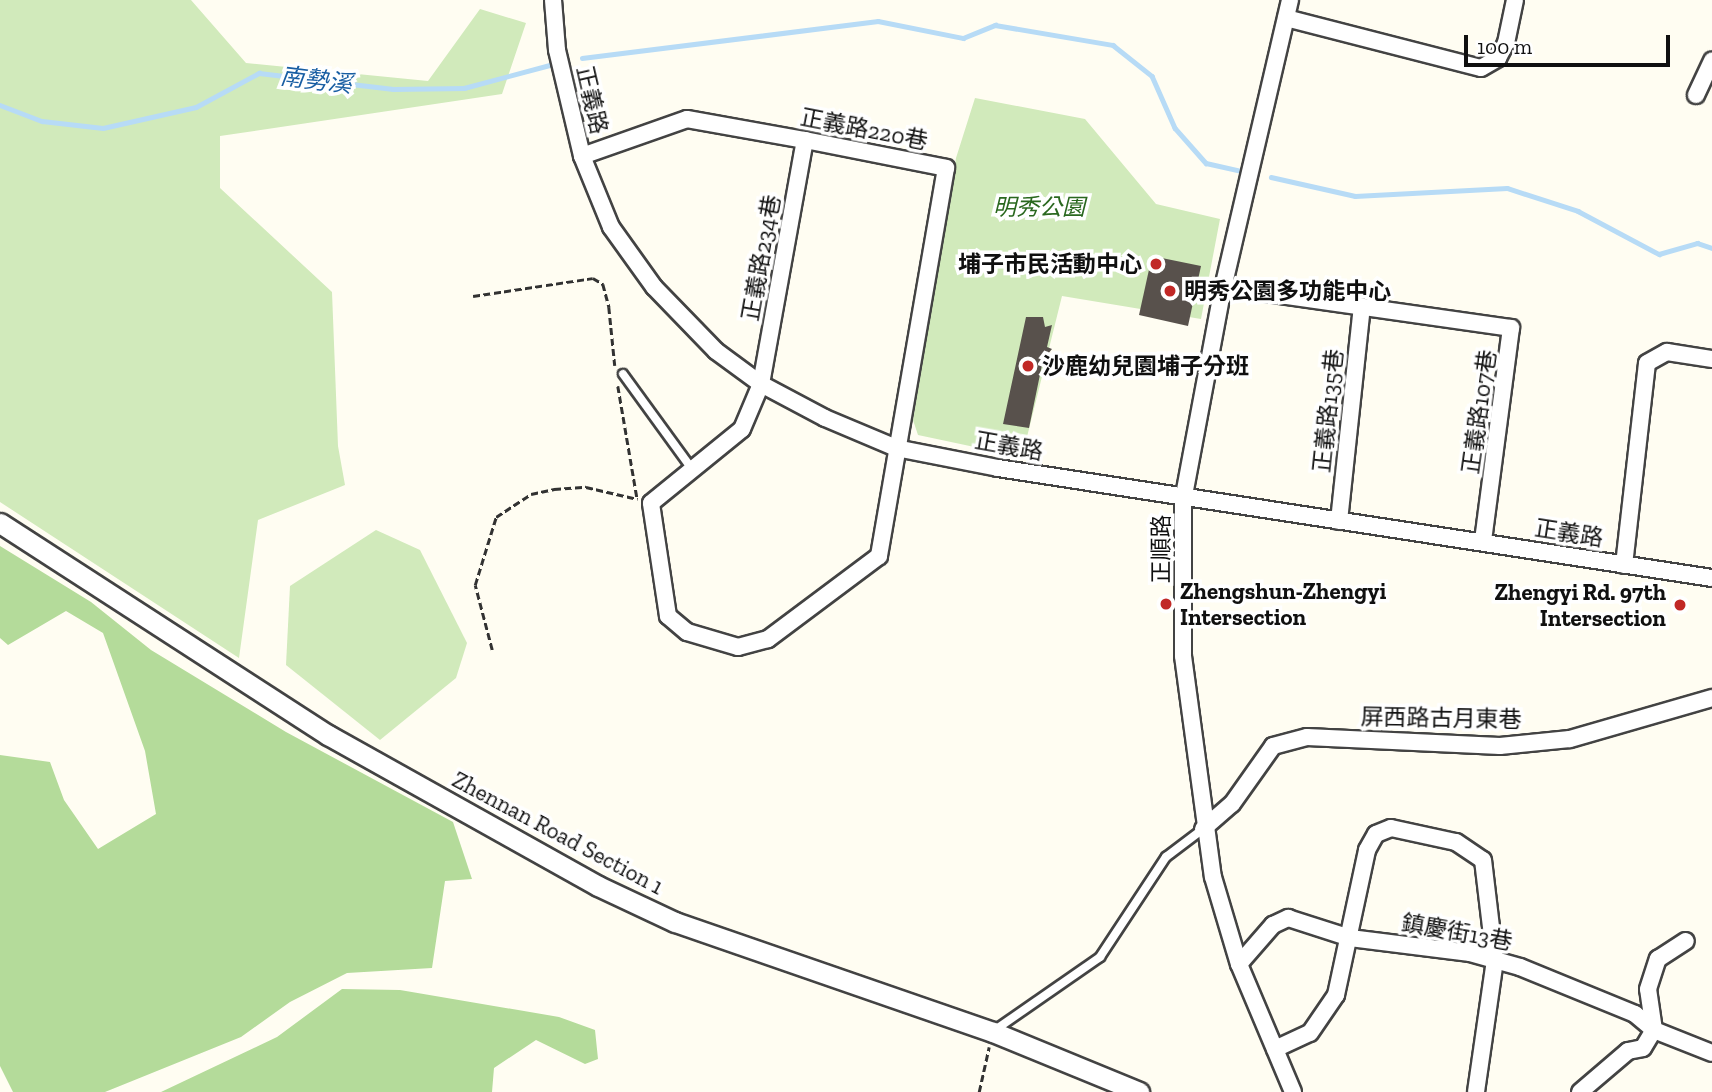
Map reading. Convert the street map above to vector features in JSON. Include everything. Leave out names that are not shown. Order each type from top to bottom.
[{"type":"street","name":"正義路","points":[[553,0],[557,50],[582,156],[611,227],[654,287],[716,351],[761,384],[896,448],[1184,500],[1483,542],[1712,578]]},
{"type":"street","name":"正順路","points":[[1290,0],[1223,287],[1184,500],[1183,656],[1203,829],[1239,964],[1293,1092]]},
{"type":"street","points":[[1286,18],[1481,68],[1498,58],[1506,43],[1515,0]]},
{"type":"street","points":[[1696,95],[1712,60]]},
{"type":"street","name":"正義路220巷","points":[[582,156],[687,119],[946,168],[896,448]]},
{"type":"street","name":"正義路234巷","points":[[644,501],[692,469],[742,429],[761,384],[805,140]]},
{"type":"street","name":"正義路107巷","points":[[1223,287],[1511,328],[1483,542]]},
{"type":"street","name":"正義路135巷","points":[[1339,521],[1362,306]]},
{"type":"street","points":[[1624,565],[1647,363],[1667,352],[1712,359]]},
{"type":"street","points":[[644,501],[668,616],[687,632],[738,647],[768,639],[879,556],[896,448]]},
{"type":"street","name":"Zhennan Road Section 1","points":[[0,523],[328,735],[598,886],[675,922],[993,1032],[1139,1092]]},
{"type":"street","name":"屏西路古月東巷","points":[[1203,829],[1232,804],[1273,746],[1307,737],[1511,745],[1570,739],[1712,698]]},
{"type":"street","points":[[1275,1049],[1310,1032],[1325,1016],[1350,938],[1367,850],[1376,834],[1391,828],[1457,842],[1483,860],[1495,960],[1476,1092]]},
{"type":"street","name":"鎮慶街13巷","points":[[1239,964],[1273,925],[1288,918],[1350,938],[1495,960],[1635,1014],[1654,1030],[1712,1053]]},
{"type":"street","points":[[1580,1092],[1628,1051],[1643,1048],[1654,1030],[1648,989],[1658,959],[1686,941]]},
{"type":"lane","points":[[623,374],[692,469]]},
{"type":"lane","points":[[993,1032],[1100,957],[1166,857],[1203,829]]},
{"type":"path","points":[[472,296],[593,278],[603,284],[628,469],[644,501]]},
{"type":"path","points":[[492,650],[475,584],[496,517],[531,494],[554,489],[586,487],[644,501]]},
{"type":"path","points":[[979,1092],[993,1032]]},
{"type":"green space","points":[[0,0],[191,0],[246,63],[428,81],[480,9],[526,23],[502,94],[220,136],[220,188],[332,292],[338,446],[345,485],[258,520],[239,658],[0,502]]},
{"type":"green space","name":"明秀公園","points":[[975,98],[1085,119],[1156,204],[1220,219],[1201,319],[1062,296],[1022,457],[918,435],[913,420],[956,158]]},
{"type":"green space","points":[[376,530],[420,550],[467,643],[456,678],[380,740],[286,665],[290,586]]},
{"type":"green space","points":[[0,546],[91,602],[151,650],[286,732],[453,822],[472,879],[445,881],[432,968],[347,973],[290,1002],[241,1037],[105,1092],[13,1092],[0,1066],[0,755],[50,762],[64,800],[98,849],[156,814],[145,751],[103,633],[66,611],[8,645],[0,638]]},
{"type":"green space","points":[[342,989],[400,990],[559,1017],[595,1030],[598,1059],[585,1064],[536,1040],[494,1068],[492,1092],[161,1092],[277,1037]]},
{"type":"building","name":"明秀公園多功能中心","points":[[1152,256],[1201,266],[1188,326],[1139,315]]},
{"type":"building","name":"沙鹿幼兒園埔子分班","points":[[1026,317],[1043,317],[1045,327],[1052,325],[1047,347],[1052,349],[1043,360],[1029,428],[1003,424]]},
{"type":"waterway","points":[[582,58],[878,21],[963,38],[995,25],[1113,45],[1152,76],[1175,128],[1206,163],[1246,172]]},
{"type":"waterway","name":"南勢溪","points":[[0,105],[42,121],[103,128],[196,107],[259,73],[393,89],[464,88],[557,63]]},
{"type":"waterway","points":[[1271,177],[1355,196],[1507,188],[1578,211],[1659,254],[1697,243],[1712,248]]},
{"type":"place","name":"埔子市民活動中心","points":[[1156,264]]},
{"type":"place","name":"明秀公園多功能中心","points":[[1170,291]]},
{"type":"place","name":"沙鹿幼兒園埔子分班","points":[[1028,366]]},
{"type":"place","name":"Zhengshun-Zhengyi Intersection","points":[[1166,604]]},
{"type":"place","name":"Zhengyi Rd. 97th Intersection","points":[[1680,605]]}]
